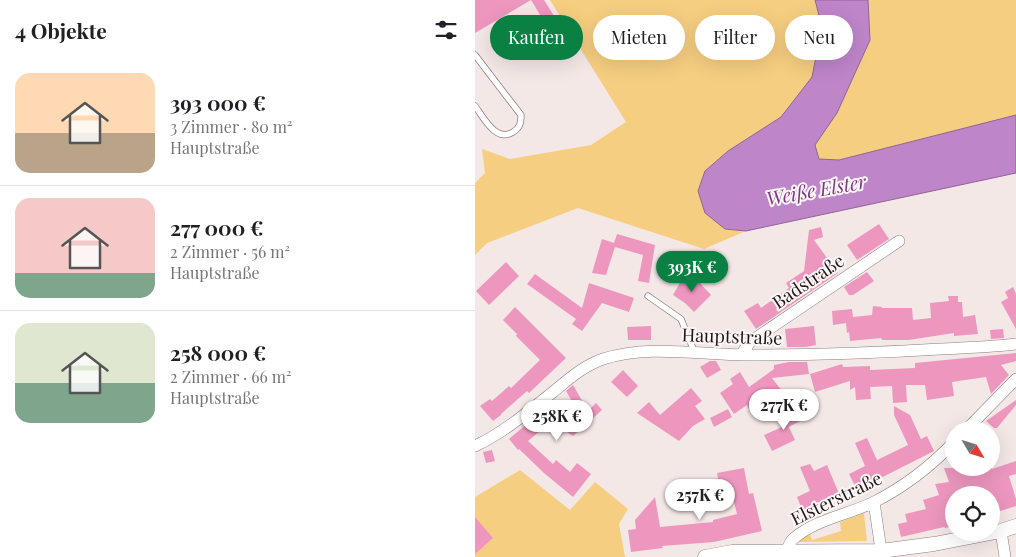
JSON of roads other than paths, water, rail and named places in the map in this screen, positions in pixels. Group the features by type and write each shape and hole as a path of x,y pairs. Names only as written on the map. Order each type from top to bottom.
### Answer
{"street":[{"name":"Badstraße","path":"741,355 750,342 899,241"},
{"name":"Hauptstraße","path":"475,446 486,441 522,416 582,368 604,359 626,354 660,351 694,351 741,355 880,353 1016,344"},
{"path":"975,421 1016,379"},
{"name":"Elsterstraße","path":"786,552 792,540 807,529 874,502 936,461 945,452"},
{"path":"874,502 882,554"},
{"path":"705,557 786,552 882,554 1001,531 1016,526"},
{"path":"1001,531 1005,557"}],"lane":[{"path":"475,55 521,115 521,124 516,131 510,134 503,136 496,134 475,106"},
{"path":"648,296 681,319 694,351"}],"water":[{"name":"Weiße Elster","path":"815,0 868,0 870,40 837,113 815,145 819,159 839,160 1016,115 1016,173 746,231 725,229 705,213 698,191 705,171 728,151 781,117 812,77 815,60 853,60 853,15 819,15"}]}
